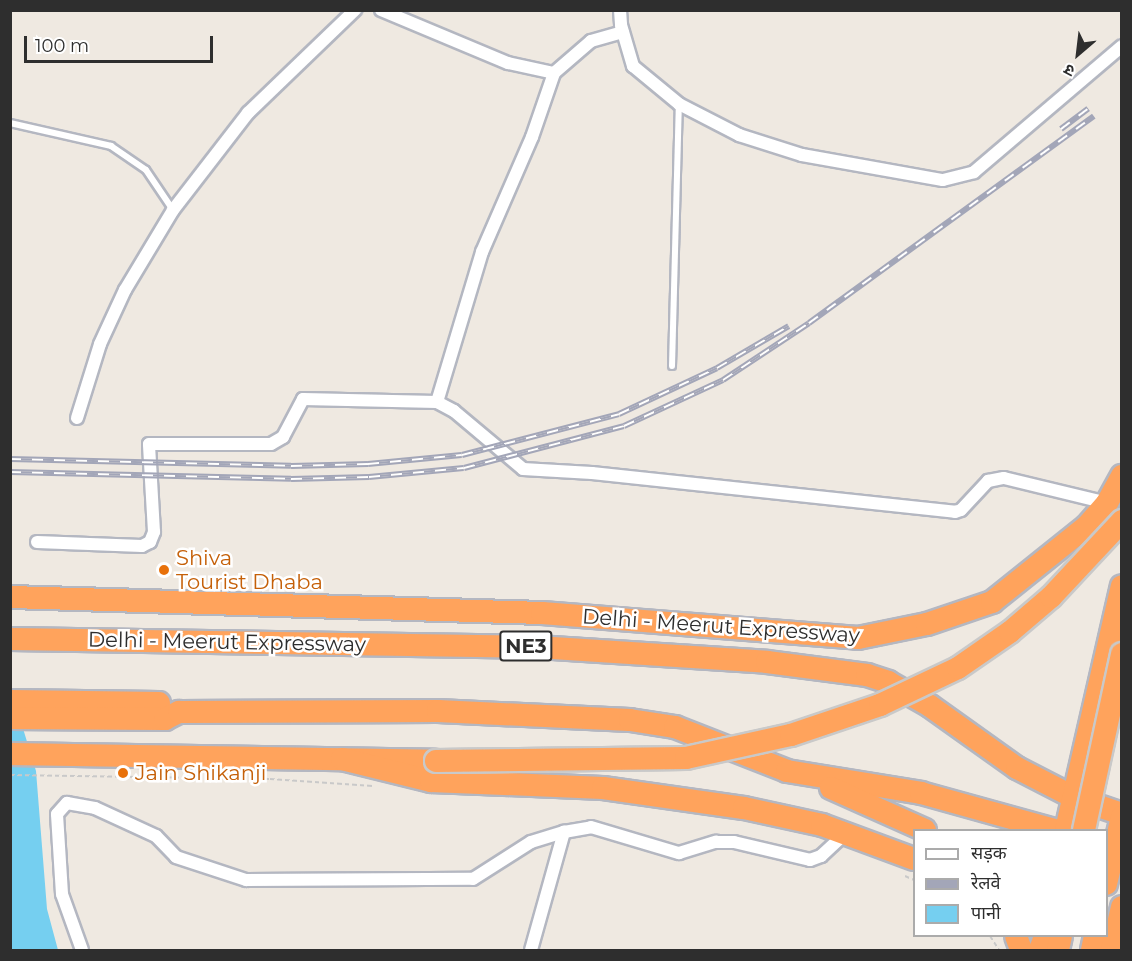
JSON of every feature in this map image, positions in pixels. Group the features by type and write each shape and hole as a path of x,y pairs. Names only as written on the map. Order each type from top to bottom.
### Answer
{"highway":[{"name":"Delhi - Meerut Expressway","path":"10,597 542,613 858,638 927,624 992,602 1061,549 1107,503 1122,476"},
{"path":"10,754 436,761 686,758 791,735 880,705 958,668 1010,632 1051,597 1122,521"},
{"path":"1067,829 1122,586"},
{"name":"Delhi - Meerut Expressway","path":"10,639 537,647 767,662 867,675 888,682 922,702 1017,768 1075,798 1122,815"},
{"path":"1084,829 1122,654"},
{"path":"10,701 170,711"},
{"path":"10,718 170,711 438,711 630,720 675,727 878,806 921,829"},
{"path":"342,759 431,781 648,792 744,808 846,833 909,867"},
{"path":"787,771 921,793 1046,828"},
{"path":"1108,873 1111,839 1122,815"},
{"path":"1112,951 1122,907"}],"street":[{"path":"77,418 100,344 125,290 173,210 248,113 355,10"},
{"path":"381,10 508,63 554,73"},
{"path":"620,10 623,32 633,66 678,104 739,135 802,155 943,180 974,172 1122,46"},
{"path":"437,402 476,267 532,138 554,73 591,41 623,32"},
{"path":"36,542 142,546 150,542 154,532 148,445 152,442 271,444 283,437 303,399 437,402 454,411 523,469 592,473 954,512 961,510 988,481 1004,478 1107,503"},
{"path":"82,951 62,894 57,814 67,803 95,808 156,836 176,856 246,880 473,879 531,842 591,827 679,853 725,841 810,860 821,855 846,833"},
{"path":"531,951 564,832"}],"lane":[{"path":"672,366 678,104"},
{"path":"10,123 74,135 118,150 146,170 173,210"}],"path":[{"path":"10,775 313,780 376,786"},
{"path":"991,937 999,951"}],"water":[{"path":"10,686 36,771 47,909 58,950 11,950"}],"railway":[{"path":"1061,129 1088,109"},
{"path":"10,472 291,479 369,477 464,468 624,426 723,380 809,323 1094,116"},
{"path":"10,459 291,466 368,464 462,455 619,414 717,368 789,326"}],"place":[{"name":"Shiva Tourist Dhaba","path":"164,570"},
{"name":"Jain Shikanji","path":"123,773"}]}
